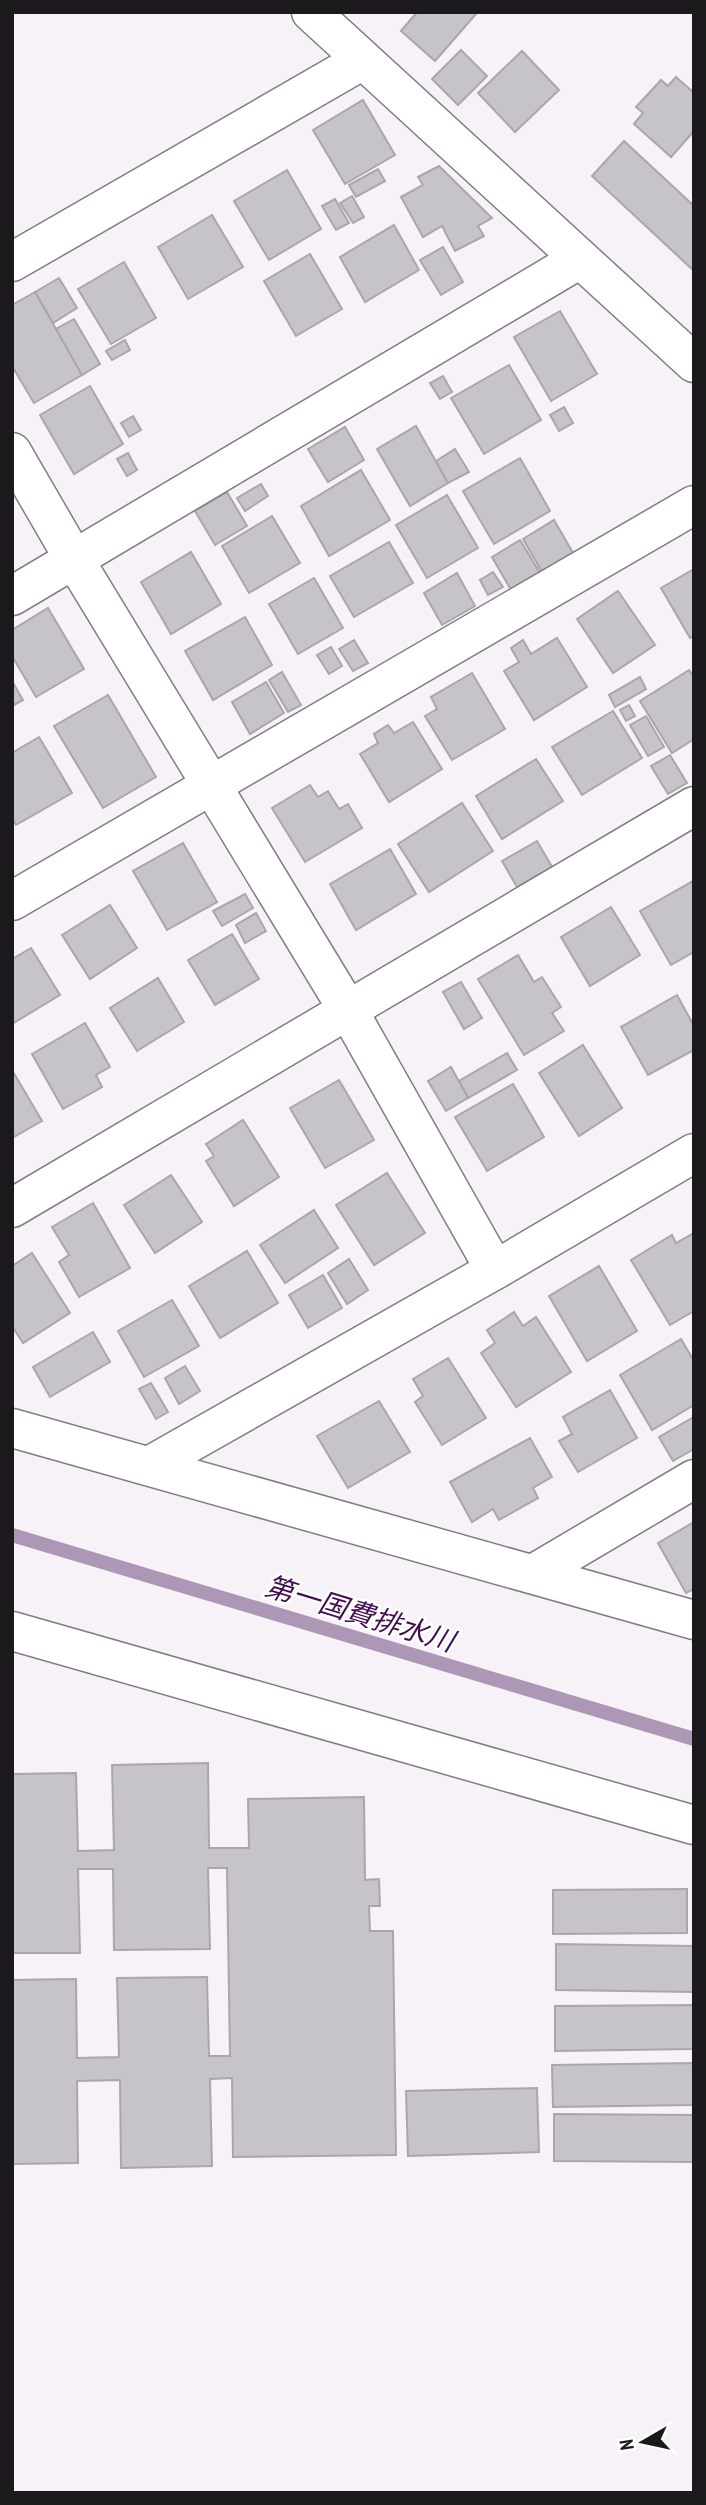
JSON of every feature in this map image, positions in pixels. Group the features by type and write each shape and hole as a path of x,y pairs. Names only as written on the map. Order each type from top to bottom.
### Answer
{"street":[{"path":"311,12 694,363"},
{"path":"12,262 363,60"},
{"path":"12,596 580,259"},
{"path":"12,452 348,1010 495,1270"},
{"path":"12,901 694,505"},
{"path":"12,1208 694,806"},
{"path":"149,1466 495,1270 694,1153"},
{"path":"12,1428 694,1620"},
{"path":"533,1574 694,1479"},
{"path":"12,1631 694,1825"}],"building":[{"path":"417,12 476,14 435,61 401,31"},
{"path":"461,50 487,76 458,105 432,79"},
{"path":"522,51 559,90 515,132 478,93"},
{"path":"676,77 694,93 694,131 671,157 634,124 643,113 636,107 661,80 668,86"},
{"path":"363,100 395,155 345,184 313,130"},
{"path":"624,141 694,206 694,271 592,176"},
{"path":"439,166 492,218 478,226 484,236 455,251 442,226 423,237 401,197 423,185 418,177"},
{"path":"378,169 385,181 356,197 349,185"},
{"path":"287,170 321,229 269,260 234,201"},
{"path":"352,196 364,217 353,223 340,203"},
{"path":"335,199 349,223 336,230 322,206"},
{"path":"212,215 243,267 188,299 158,247"},
{"path":"394,225 419,270 365,302 340,257"},
{"path":"443,247 463,282 441,295 420,260"},
{"path":"310,254 342,309 296,336 264,281"},
{"path":"124,262 156,318 111,344 78,289"},
{"path":"59,278 77,308 53,323 35,292"},
{"path":"35,292 82,375 34,403 12,366 12,305"},
{"path":"560,311 597,374 551,401 514,337"},
{"path":"74,319 100,364 82,375 56,329"},
{"path":"125,340 130,350 112,360 106,351"},
{"path":"509,365 541,420 484,454 451,398"},
{"path":"443,376 452,392 440,399 430,383"},
{"path":"90,386 123,444 74,474 40,415"},
{"path":"564,407 573,423 559,431 550,415"},
{"path":"133,416 141,430 129,437 121,423"},
{"path":"416,426 448,483 410,506 377,449"},
{"path":"345,427 364,460 328,482 308,449"},
{"path":"455,449 469,472 448,483 436,461"},
{"path":"128,453 137,470 127,476 117,459"},
{"path":"520,458 550,511 494,544 463,491"},
{"path":"361,470 390,520 329,556 301,506"},
{"path":"261,484 268,496 245,511 237,498"},
{"path":"227,492 247,526 215,545 195,511"},
{"path":"447,495 478,548 427,578 396,525"},
{"path":"272,516 300,563 249,593 222,546"},
{"path":"554,520 573,553 542,572 523,539"},
{"path":"520,540 540,573 511,590 492,557"},
{"path":"389,542 413,583 354,617 330,576"},
{"path":"191,552 221,604 171,634 141,582"},
{"path":"694,569 694,635 690,638 661,588"},
{"path":"493,572 503,587 488,595 480,580"},
{"path":"457,573 475,606 442,625 424,593"},
{"path":"314,578 343,628 298,654 269,604"},
{"path":"618,591 655,645 613,673 577,619"},
{"path":"48,608 84,669 36,697 12,656 12,630"},
{"path":"245,617 272,665 213,700 185,651"},
{"path":"557,638 587,687 534,720 504,671 519,662 511,648 523,640 531,654"},
{"path":"354,640 368,663 353,671 339,649"},
{"path":"331,647 342,666 329,674 317,655"},
{"path":"689,670 694,677 694,739 672,753 640,701"},
{"path":"282,672 301,705 288,712 269,680"},
{"path":"472,673 505,729 452,760 425,716 437,709 431,697"},
{"path":"640,677 646,689 615,707 609,695"},
{"path":"12,681 23,700 12,706"},
{"path":"266,682 284,713 250,734 232,702"},
{"path":"108,695 156,777 103,808 54,726"},
{"path":"629,705 635,716 626,721 620,710"},
{"path":"613,711 642,758 582,795 552,747"},
{"path":"646,716 664,747 648,756 630,725"},
{"path":"413,722 442,769 389,802 360,754 378,743 374,734 388,725 394,733"},
{"path":"39,737 72,793 16,825 12,818 12,753"},
{"path":"670,755 687,783 668,794 651,766"},
{"path":"536,759 563,801 502,839 476,796"},
{"path":"310,785 318,797 328,791 339,809 348,804 362,828 305,862 272,808"},
{"path":"462,803 493,851 429,892 398,844"},
{"path":"537,841 552,867 517,887 502,861"},
{"path":"183,843 217,902 167,930 133,871"},
{"path":"390,849 416,894 356,930 330,884"},
{"path":"693,881 694,952 671,965 640,911"},
{"path":"245,894 253,908 222,926 213,911"},
{"path":"110,905 137,948 90,979 62,935"},
{"path":"611,907 640,955 590,986 561,937"},
{"path":"256,913 266,931 245,943 236,925"},
{"path":"232,934 259,979 215,1005 188,960"},
{"path":"31,948 60,995 12,1024 12,955 14,958"},
{"path":"518,955 534,982 542,977 561,1007 552,1013 564,1031 524,1055 478,979"},
{"path":"158,978 184,1022 137,1051 110,1008"},
{"path":"461,982 482,1018 464,1029 443,992"},
{"path":"677,995 694,1026 694,1050 648,1075 621,1027"},
{"path":"85,1023 110,1067 96,1075 102,1087 63,1109 32,1054"},
{"path":"583,1045 622,1108 579,1136 539,1073"},
{"path":"507,1053 517,1070 468,1098 459,1081"},
{"path":"451,1067 468,1098 446,1111 428,1081"},
{"path":"12,1070 42,1121 12,1138"},
{"path":"339,1080 374,1140 325,1168 290,1108"},
{"path":"513,1084 544,1137 487,1171 455,1117"},
{"path":"243,1120 279,1177 234,1206 206,1161 214,1156 206,1144"},
{"path":"387,1173 425,1233 374,1265 336,1205"},
{"path":"171,1175 202,1222 155,1253 124,1205"},
{"path":"93,1203 130,1268 79,1297 59,1262 69,1255 52,1227"},
{"path":"314,1210 338,1248 285,1283 260,1245"},
{"path":"694,1233 694,1311 670,1325 631,1260 672,1235 676,1243"},
{"path":"247,1251 278,1303 220,1338 189,1286"},
{"path":"32,1253 70,1313 23,1343 12,1326 12,1266"},
{"path":"349,1259 368,1290 347,1304 328,1273"},
{"path":"599,1266 637,1331 587,1361 549,1296"},
{"path":"323,1275 342,1308 308,1328 289,1295"},
{"path":"172,1300 199,1346 144,1377 118,1331"},
{"path":"514,1312 523,1326 536,1317 571,1372 516,1407 481,1353 495,1343 487,1330"},
{"path":"93,1332 110,1362 50,1397 33,1367"},
{"path":"681,1339 694,1361 694,1405 652,1430 620,1375"},
{"path":"448,1358 486,1418 442,1445 415,1402 423,1396 413,1379"},
{"path":"185,1366 200,1391 179,1404 165,1378"},
{"path":"151,1383 168,1412 156,1419 139,1389"},
{"path":"610,1390 637,1438 578,1472 559,1441 572,1434 563,1417"},
{"path":"379,1401 410,1452 348,1488 317,1436"},
{"path":"692,1418 694,1449 673,1461 659,1437"},
{"path":"530,1438 552,1477 533,1488 538,1498 499,1520 493,1509 472,1522 450,1482"},
{"path":"694,1522 694,1589 686,1593 658,1543"},
{"path":"208,1763 209,1848 249,1848 248,1799 364,1797 365,1880 379,1879 380,1906 369,1906 370,1931 393,1931 396,2155 233,2157 232,2078 210,2079 212,2166 121,2168 120,2080 77,2081 78,2163 12,2164 12,1980 76,1979 77,2058 119,2057 117,1978 207,1977 209,2056 230,2056 227,1868 208,1868 210,1949 114,1950 113,1869 78,1869 80,1953 12,1953 12,1774 76,1773 78,1851 114,1850 112,1765"},
{"path":"687,1889 687,1933 553,1934 553,1890"},
{"path":"556,1944 694,1946 694,1992 556,1990"},
{"path":"694,2005 694,2049 555,2051 555,2006"},
{"path":"694,2063 694,2105 553,2107 552,2065"},
{"path":"537,2088 539,2152 408,2156 406,2091"},
{"path":"554,2114 694,2115 694,2162 554,2161"}],"waterway":[{"name":"第一国費排水川","path":"12,1535 694,1739"}]}
